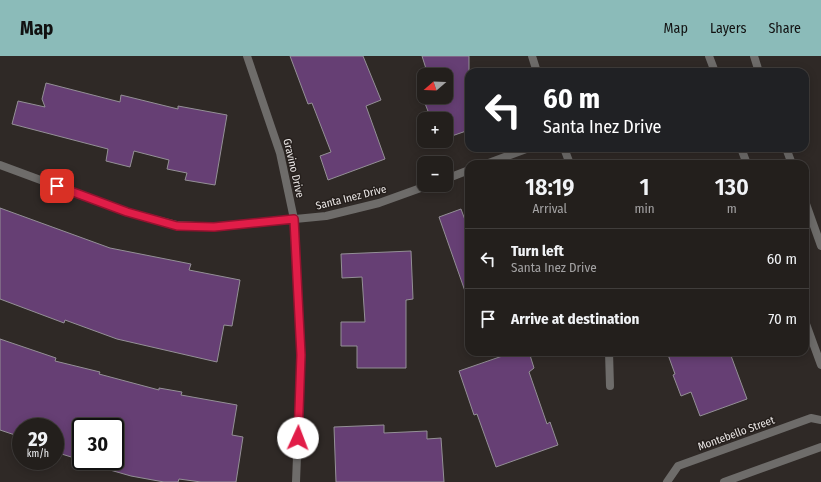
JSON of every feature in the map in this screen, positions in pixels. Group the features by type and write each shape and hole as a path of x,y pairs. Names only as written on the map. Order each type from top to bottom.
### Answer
{"street":[{"name":"Gravino Drive","path":"247,56 280,153 294,219 301,355 296,482"},
{"path":"532,56 536,68"},
{"path":"709,56 713,68"},
{"path":"754,56 758,68"},
{"path":"497,160 518,152"},
{"name":"Santa Inez Drive","path":"0,165 127,212 177,226 214,227 326,216 379,203 417,189"},
{"path":"453,176 465,172"},
{"path":"809,212 821,246"},
{"path":"809,332 821,365"},
{"path":"609,356 610,386"},
{"name":"Montebello Street","path":"667,482 678,466 811,418 821,420"},
{"path":"724,482 821,447"}],"building":[{"path":"290,56 363,56 381,100 366,106 385,159 328,180 320,156 331,152 312,103 308,104"},
{"path":"422,56 469,56 469,68 465,68 465,131 453,136 453,112 428,112 425,104 453,104 453,68 426,68"},
{"path":"46,83 120,102 121,95 178,109 178,106 227,115 215,185 185,180 187,173 167,169 169,160 134,151 130,167 106,161 108,149 12,124 18,101 45,107 42,99"},
{"path":"0,208 110,248 191,264 189,270 240,280 232,326 224,325 217,362 117,339 65,320 64,323 0,299"},
{"path":"461,209 465,220 465,291 439,217"},
{"path":"411,251 413,299 406,300 406,368 357,368 357,346 341,346 341,322 365,322 362,277 342,278 341,254"},
{"path":"0,339 56,358 55,361 100,372 99,374 159,390 159,388 182,392 181,395 237,405 232,435 243,437 236,482 201,482 179,479 178,482 164,482 131,476 110,470 124,470 124,418 72,418 72,457 64,455 64,418 12,418 12,434 0,430"},
{"path":"502,356 530,356 534,368 529,372 547,424 550,422 558,445 496,467 477,414 474,415 459,371"},
{"path":"668,356 731,356 747,399 700,416 691,392 681,396 673,375 675,374"},
{"path":"384,425 384,433 427,431 427,439 441,438 444,482 336,482 334,427"}],"route":[{"path":"57,186 127,212 177,226 214,227 294,219 301,355 298,438"}]}
